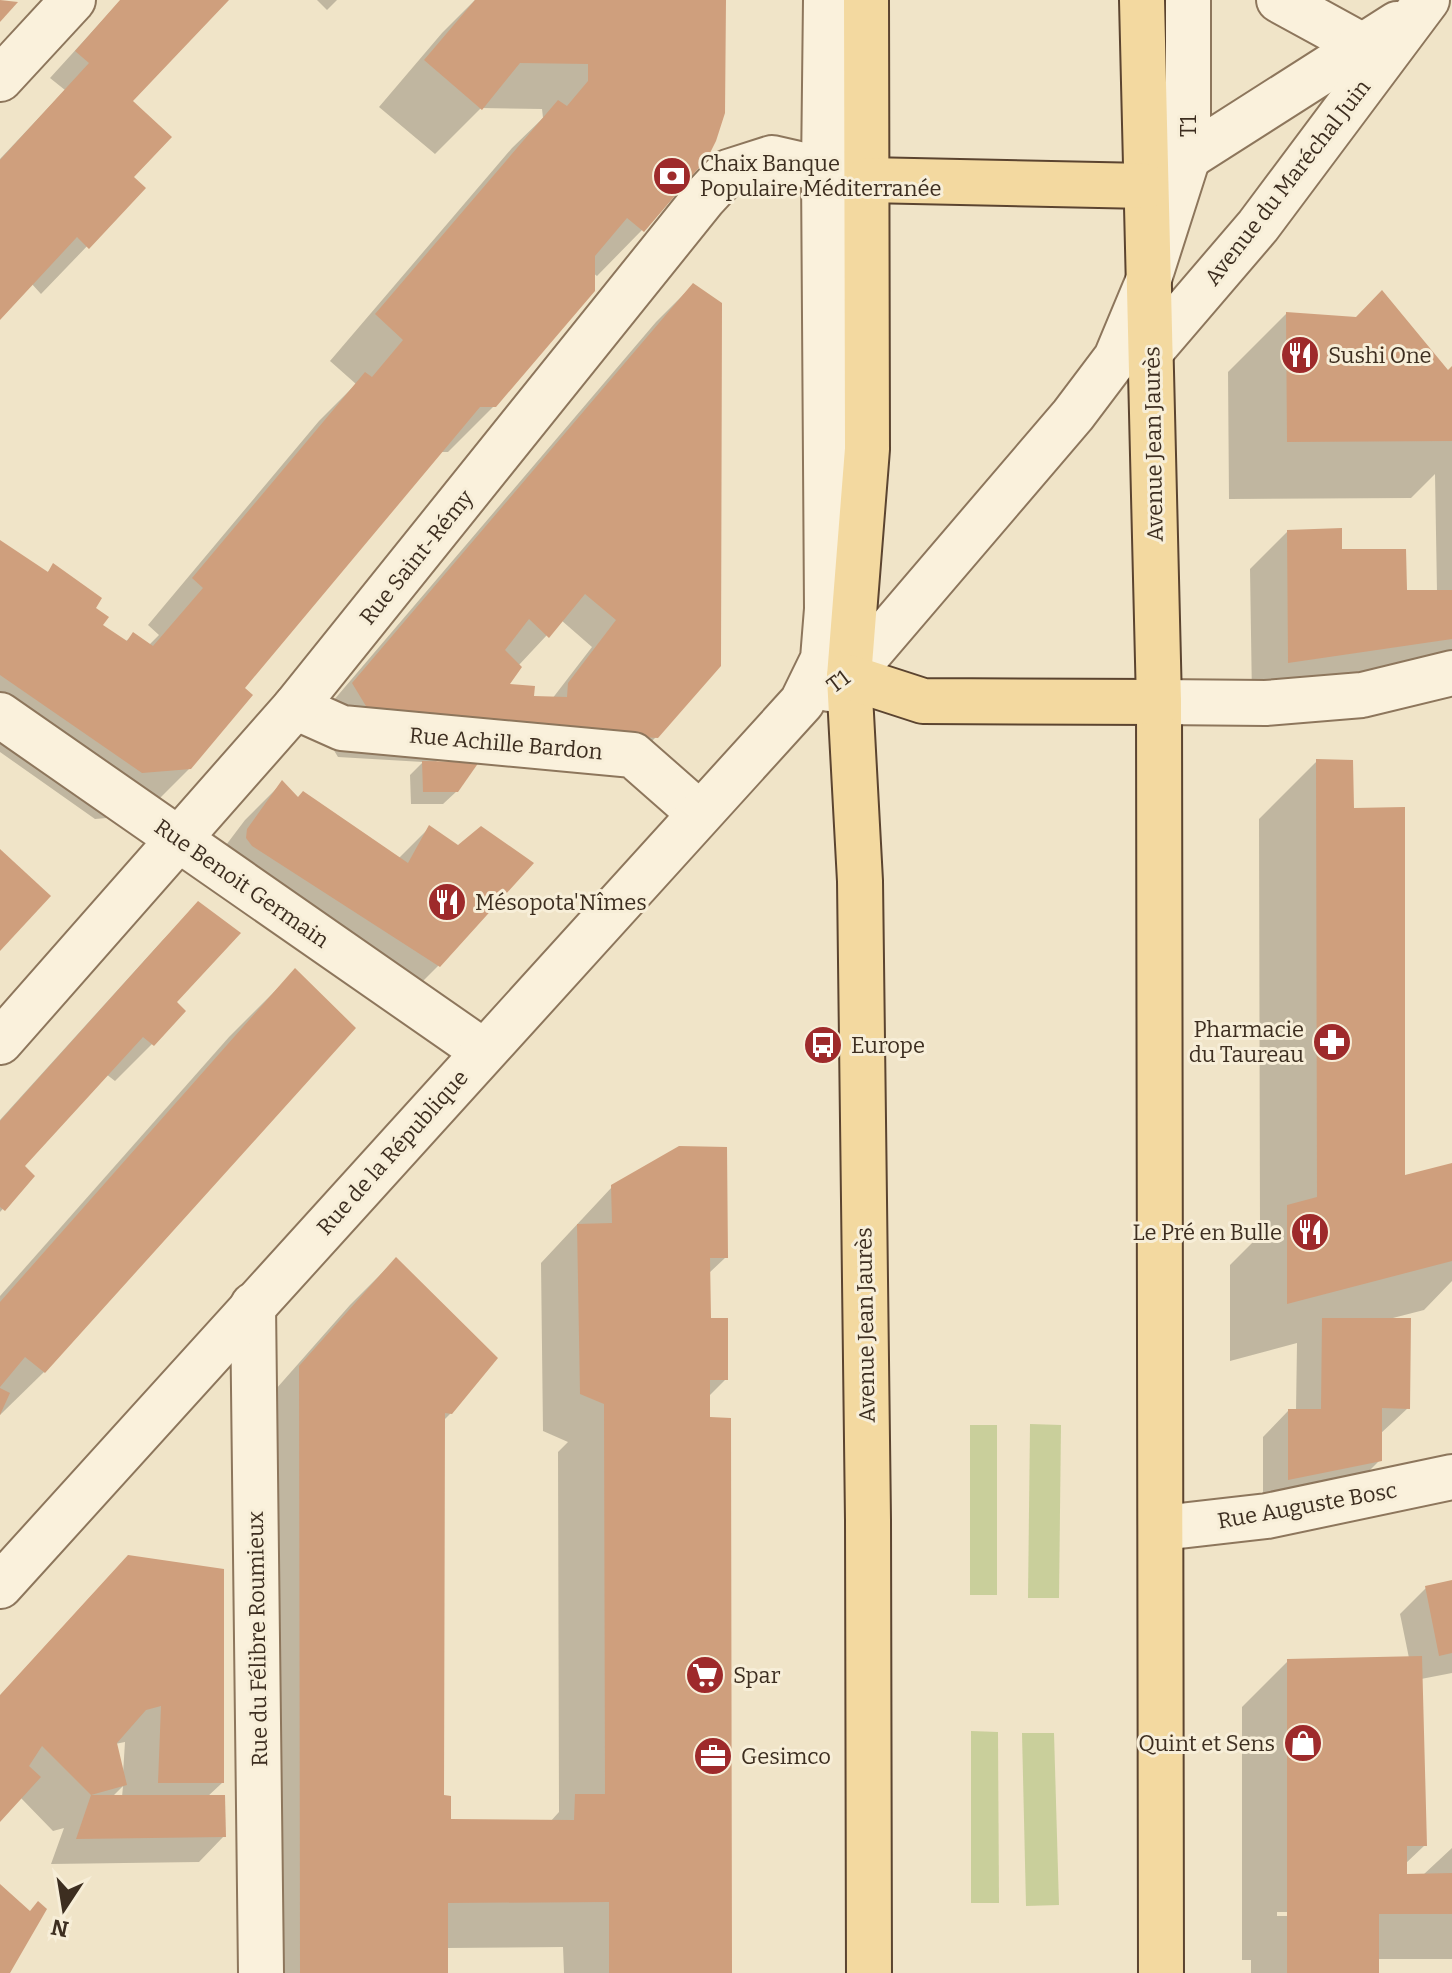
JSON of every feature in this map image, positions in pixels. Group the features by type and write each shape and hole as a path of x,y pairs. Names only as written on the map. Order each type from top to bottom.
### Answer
{"main road":[{"name":"Avenue Jean Jaurès","path":"866,0 867,449 836,668 860,881 868,1536 869,1973"},
{"name":"Avenue Jean Jaurès","path":"1142,0 1159,702 1161,1973"},
{"path":"867,180 1146,186"},
{"path":"836,668 923,701 1159,702"}],"street":[{"path":"0,79 73,0"},
{"name":"T1","path":"826,0 827,609 836,668"},
{"name":"T1","path":"784,719 836,668 1073,415 1116,358 1149,279 1188,157 1188,0"},
{"name":"Avenue du Maréchal Juin","path":"1279,0 1363,46"},
{"name":"Avenue du Maréchal Juin","path":"1146,186 1423,5"},
{"name":"Avenue du Maréchal Juin","path":"1151,351 1258,226 1423,5"},
{"name":"Rue Saint-Rémy","path":"0,1042 295,707 694,210 728,172 772,158 867,180"},
{"path":"1159,702 1266,703 1362,695 1452,673"},
{"name":"Rue Achille Bardon","path":"295,707 342,728 633,755 699,813"},
{"name":"Rue Benoit Germain","path":"0,715 483,1051"},
{"name":"Rue de la République","path":"0,1586 784,719"},
{"name":"Rue du Félibre Roumieux","path":"253,1305 261,1973"},
{"name":"Rue Auguste Bosc","path":"1162,1528 1267,1516 1452,1477"}],"green space":[{"path":"1030,1424 1061,1425 1059,1598 1028,1598"},
{"path":"970,1425 997,1425 997,1595 970,1595"},
{"path":"971,1731 998,1732 999,1903 971,1903"},
{"path":"1022,1733 1054,1733 1059,1905 1026,1906"}],"building":[{"path":"0,0 18,2 0,22"},
{"path":"120,0 229,0 133,101 172,137 134,177 146,188 89,249 77,237 0,320 0,160 89,63 75,51"},
{"path":"475,0 726,0 725,113 716,141 708,157 644,232 627,218 595,256 595,291 496,407 480,407 245,688 253,695 191,769 142,773 0,675 0,540 48,572 53,563 102,598 96,608 109,617 103,625 127,641 133,632 153,646 203,588 192,578 365,372 372,377 403,340 375,314 558,100 567,106 588,81 588,64 520,63 482,110 424,60"},
{"path":"693,283 722,303 721,666 658,738 375,721 352,683","holes":["585,594 616,620 568,683 567,697 534,696 535,686 510,684 522,667 505,650 529,619 549,638"]},
{"path":"1382,290 1448,370 1452,366 1452,441 1287,442 1286,312 1356,317"},
{"path":"1342,528 1342,549 1406,549 1407,590 1452,590 1452,639 1288,663 1287,530"},
{"path":"1316,759 1353,760 1354,808 1405,807 1405,1175 1452,1163 1452,1261 1287,1304 1287,1205 1317,1197"},
{"path":"422,761 479,762 458,792 423,792"},
{"path":"282,780 298,797 303,791 408,863 429,825 458,845 481,826 534,863 440,967 252,846 246,838 247,829"},
{"path":"0,849 51,896 0,951"},
{"path":"198,901 241,933 177,1002 186,1011 154,1046 143,1037 25,1166 35,1176 5,1211 0,1207 0,1121"},
{"path":"295,968 356,1028 45,1373 25,1357 0,1387 0,1302"},
{"path":"679,1146 727,1147 728,1258 710,1258 711,1318 728,1318 728,1380 710,1380 710,1417 731,1418 732,1973 609,1973 609,1902 448,1903 448,1973 300,1973 299,1366 396,1257 498,1358 452,1414 445,1413 444,1795 451,1796 451,1819 574,1820 575,1794 605,1794 604,1404 580,1394 577,1224 612,1223 611,1185"},
{"path":"1322,1318 1411,1318 1410,1409 1382,1408 1382,1461 1288,1480 1288,1409 1321,1409"},
{"path":"0,1388 10,1393 0,1415"},
{"path":"128,1555 224,1569 224,1783 158,1783 161,1706 146,1710 117,1743 127,1785 91,1795 42,1746 29,1766 41,1777 0,1822 0,1695"},
{"path":"1452,1580 1452,1653 1439,1656 1425,1586"},
{"path":"1422,1656 1427,1846 1407,1846 1407,1874 1452,1873 1452,1914 1379,1914 1379,1973 1287,1973 1287,1659"},
{"path":"91,1795 225,1795 226,1837 76,1839"},
{"path":"0,1884 30,1911 38,1901 47,1909 10,1973 0,1973"}],"place":[{"name":"Chaix Banque Populaire Méditerranée","path":"672,176"},
{"name":"Sushi One","path":"1300,355"},
{"name":"Mésopota'Nîmes","path":"447,902"},
{"name":"Pharmacie du Taureau","path":"1332,1042"},
{"name":"Europe","path":"823,1045"},
{"name":"Le Pré en Bulle","path":"1310,1232"},
{"name":"Spar","path":"705,1675"},
{"name":"Quint et Sens","path":"1303,1743"},
{"name":"Gesimco","path":"713,1756"}]}
